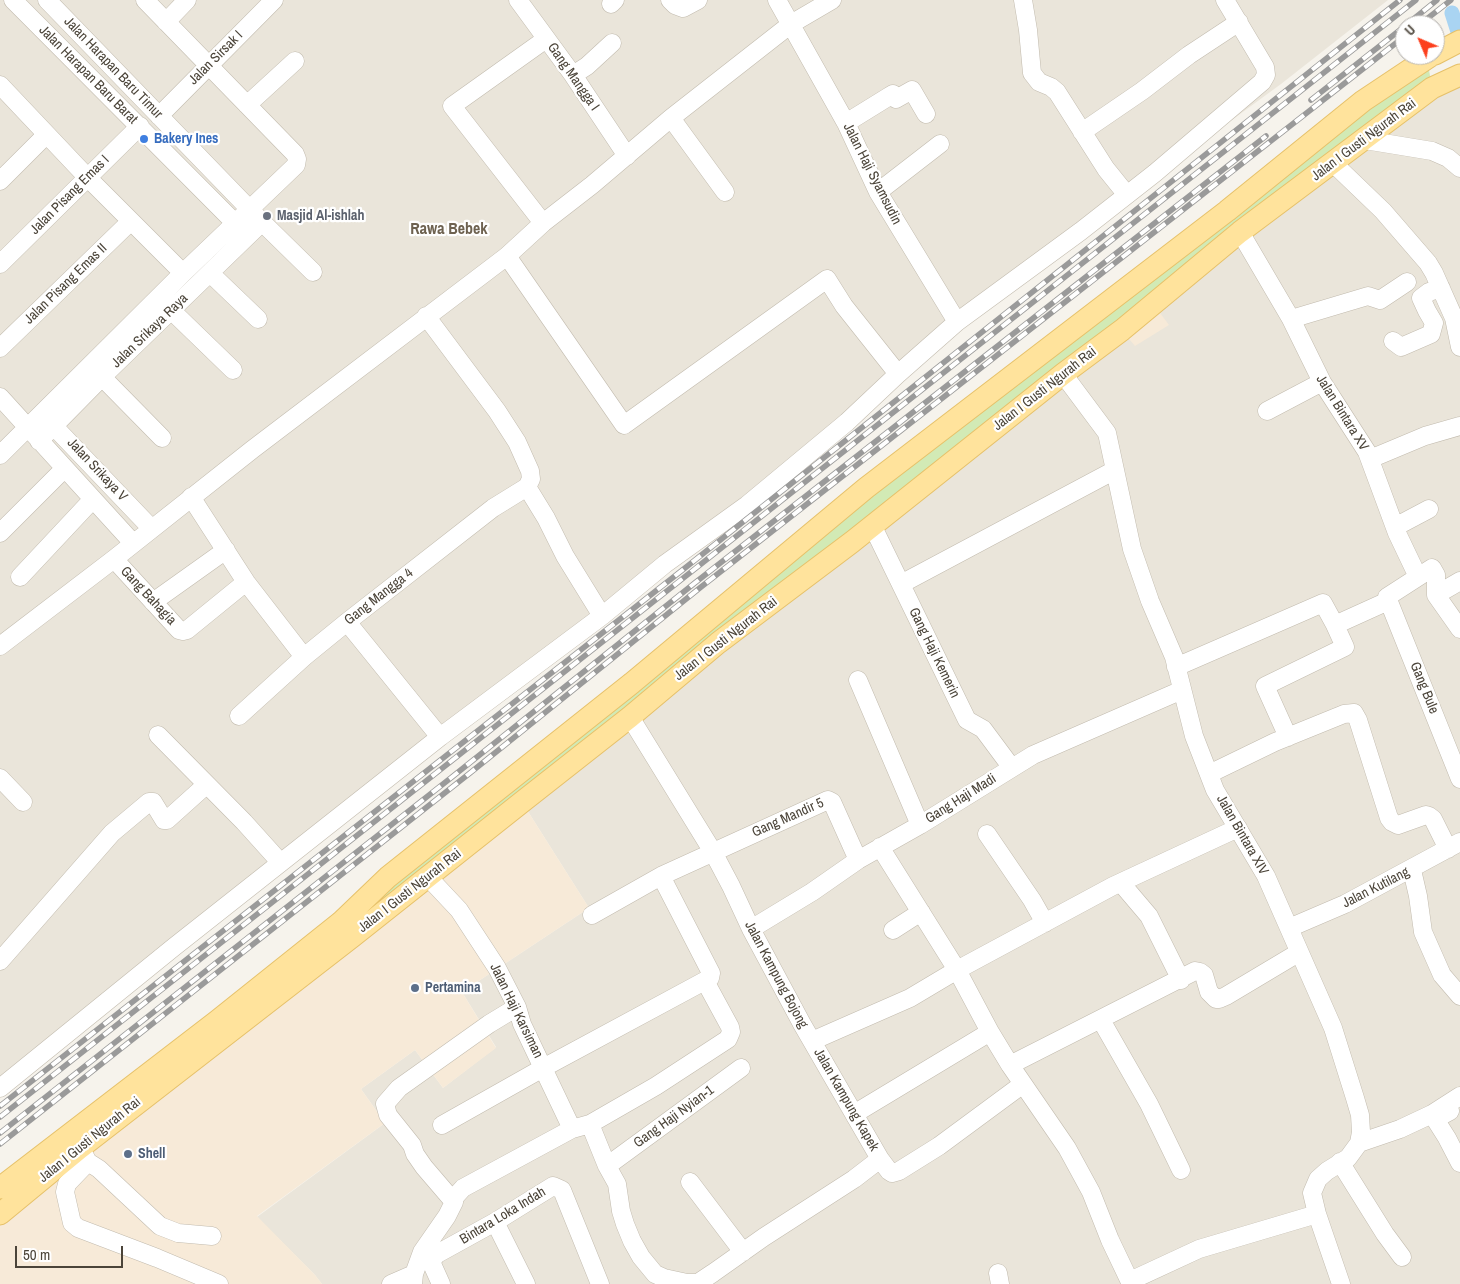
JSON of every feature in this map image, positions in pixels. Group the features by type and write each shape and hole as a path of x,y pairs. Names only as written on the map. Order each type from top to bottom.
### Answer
{"main road":[{"name":"Jalan I Gusti Ngurah Rai","path":"1445,48 1460,41"},
{"name":"Jalan I Gusti Ngurah Rai","path":"3,1218 84,1155 347,929 388,877 632,683 866,488 1227,211 1363,101 1416,65"},
{"name":"Jalan I Gusti Ngurah Rai","path":"0,1188 217,1021 347,929 428,877 630,717 718,644 852,542 1063,374 1122,330 1240,232 1432,88 1460,75"},
{"path":"1227,211 1240,232"},
{"path":"866,488 872,525"}],"street":[{"name":"Jalan Harapan Baru Barat","path":"13,0 241,229"},
{"name":"Jalan Harapan Baru Timur","path":"47,0 312,272"},
{"path":"145,0 247,105 295,61"},
{"path":"166,22 187,0"},
{"name":"Jalan Sirsak I","path":"159,116 274,0"},
{"name":"Gang Mangga I","path":"518,0 573,75 627,156"},
{"path":"670,0 675,5 683,8 698,0"},
{"name":"Jalan Haji Syamsudin","path":"777,0 846,123 878,192 957,322"},
{"path":"0,646 114,559 191,496 507,256 543,223 671,118 791,24 832,0"},
{"path":"1023,0 1032,73 1039,82 1057,92 1106,169 1127,195"},
{"path":"0,1088 280,862 440,737 602,616 665,564 747,505 847,422 957,322 1081,232 1162,167 1265,78 1265,67 1225,0"},
{"path":"1082,132 1142,91 1189,55 1239,22"},
{"path":"543,223 452,106 546,39"},
{"path":"573,75 612,43"},
{"path":"1,89 183,273"},
{"path":"846,123 893,94 896,99 912,90 926,114"},
{"name":"Jalan Srikaya Raya","path":"47,419 102,377 211,274 241,229 250,209 296,165 297,159 295,154 247,105"},
{"path":"671,118 725,192"},
{"name":"Jalan Pisang Emas I","path":"0,264 140,126"},
{"path":"0,181 46,135"},
{"path":"1365,140 1432,151 1448,158 1460,168"},
{"path":"878,192 940,144"},
{"path":"1333,163 1383,211 1431,268 1454,318 1460,346"},
{"name":"Jalan Pisang Emas II","path":"0,348 131,221"},
{"name":"Jalan Srikaya Raya","path":"0,455 34,435 183,273 241,229 263,223"},
{"name":"Jalan Bintara XV","path":"1240,232 1292,319 1322,382 1370,459 1395,527 1418,578"},
{"path":"507,256 624,425 827,279 854,320 898,374"},
{"path":"211,274 258,319"},
{"path":"1292,319 1368,296 1380,300 1406,282"},
{"path":"1392,341 1401,347 1430,334 1434,322 1421,298 1428,292 1441,288"},
{"path":"172,310 233,370"},
{"path":"426,316 498,411 517,442 530,470 531,479 527,487 546,518 565,556 602,616"},
{"name":"Jalan Bintara XIV","path":"1063,374 1107,433 1135,559 1176,667 1194,736 1216,790 1266,876 1298,953 1333,1028 1360,1115 1360,1143"},
{"path":"102,377 162,438"},
{"path":"1267,411 1322,382"},
{"name":"Jalan Srikaya V","path":"0,397 133,543"},
{"name":"Jalan Srikaya V","path":"47,419 152,528"},
{"path":"1370,459 1426,436 1460,426"},
{"path":"0,533 64,469"},
{"path":"901,584 1115,470"},
{"name":"Gang Mangga 4","path":"239,716 304,657 347,622 493,508 527,487"},
{"path":"191,496 246,582 304,657"},
{"path":"20,577 93,499"},
{"path":"1395,527 1429,509"},
{"name":"Gang Haji Kemerin","path":"872,525 967,720 982,729 1012,768"},
{"path":"154,602 226,550"},
{"name":"Gang Bahagia","path":"114,559 179,630 183,631 187,630 246,582"},
{"path":"1335,625 1388,599 1432,568 1436,575 1436,595 1460,629"},
{"path":"1436,595 1460,581"},
{"name":"Gang Bule","path":"1388,599 1457,761 1460,779"},
{"path":"1176,667 1323,603 1346,647 1265,686 1288,737"},
{"path":"347,622 440,737"},
{"path":"858,680 920,825"},
{"name":"Gang Haji Madi","path":"750,929 812,892 858,860 920,825 1033,755 1182,690"},
{"path":"1209,774 1288,737 1344,714 1354,712 1389,818 1398,825 1426,815 1433,819 1454,846"},
{"name":"Jalan Kampung Bojong","path":"630,717 713,852 750,929 812,1041 910,998 957,970 1113,886 1238,828"},
{"path":"158,735 244,822 280,862"},
{"path":"0,778 23,802"},
{"path":"0,961 112,833 149,802 153,802 164,820 167,820 206,785"},
{"name":"Gang Mandir 5","path":"713,852 828,800 832,802 858,860"},
{"path":"987,834 1045,922"},
{"name":"Jalan Kutilang","path":"1288,928 1345,904 1454,846"},
{"path":"880,847 957,970 1010,1065 1068,1148 1091,1192 1110,1240 1130,1282 1199,1249 1317,1214"},
{"path":"592,915 661,876 713,852"},
{"path":"1412,870 1423,932 1442,975 1460,996"},
{"path":"442,1125 710,978 711,974 661,876"},
{"name":"Jalan Haji Karsiman","path":"428,877 459,910 497,968 517,1007 522,1024 572,1129"},
{"path":"1121,883 1149,916 1181,980"},
{"path":"893,930 921,912"},
{"path":"1010,1065 1181,980 1195,971 1202,973 1209,992 1219,999 1298,953"},
{"path":"391,1284 414,1279 422,1252 454,1202 454,1198 463,1188 572,1129 590,1124 656,1086 728,1039 731,1032 730,1027 705,981"},
{"path":"454,1202 424,1167 412,1145 388,1115 385,1104 399,1088 489,1024 517,1007"},
{"path":"1101,1020 1149,1104 1181,1170"},
{"path":"854,1114 990,1032"},
{"name":"Jalan Kampung Kapek","path":"812,1041 880,1159"},
{"name":"Gang Haji Nyian-1","path":"607,1166 741,1068"},
{"path":"590,1124 607,1166 617,1184 621,1211 632,1241 649,1268 655,1274 664,1278 680,1282 698,1283 854,1179 880,1159 892,1173 899,1171 939,1146 1023,1084"},
{"path":"1341,1284 1317,1214 1312,1192 1314,1185 1327,1171 1348,1158 1360,1143 1400,1129 1432,1114 1460,1096"},
{"path":"1460,1106 1435,1119 1460,1163"},
{"path":"212,1236 178,1234 160,1226 84,1155 67,1184 65,1192 72,1223 78,1228 220,1284"},
{"path":"1340,1162 1385,1234 1402,1257"},
{"path":"690,1182 743,1252"},
{"name":"Bintara Loka Indah","path":"441,1284 432,1264 433,1259 438,1254 553,1186 562,1190 600,1284"},
{"path":"495,1222 526,1284"}],"shaded area":[{"path":"0,0 1388,0 1281,84 948,328 754,502 0,1089"},
{"path":"1460,75 1460,1284 322,1284 257,1217 385,1123 361,1089 415,1050 443,1088 496,1047 462,992 589,908 522,802"},
{"path":"1155,306 1169,325 1135,346 1123,332"},
{"path":"522,802 589,908 462,992 496,1048 443,1088 415,1050 361,1089 385,1123 257,1216 322,1284 0,1284 0,1214"}],"green space":[{"path":"1418,65 1428,65 1432,88 0,1214 0,1188 388,877"}],"waterway":[{"path":"1452,13 1460,38"}],"railway":[{"path":"0,1106 685,568 1400,0"},
{"path":"0,1117 1416,0"},
{"path":"1418,15 1437,0"},
{"path":"1432,15 1451,0"},
{"path":"1311,100 1395,34"},
{"path":"0,1144 470,773 701,587 1395,44"},
{"path":"0,1133 696,582 1266,136"}],"place":[{"name":"Bakery Ines","path":"144,139"},
{"name":"Masjid Al-ishlah","path":"267,216"},
{"name":"Pertamina","path":"415,988"},
{"name":"Shell","path":"128,1154"}],"district":[{"name":"Rawa Bebek","path":"449,230"}]}
